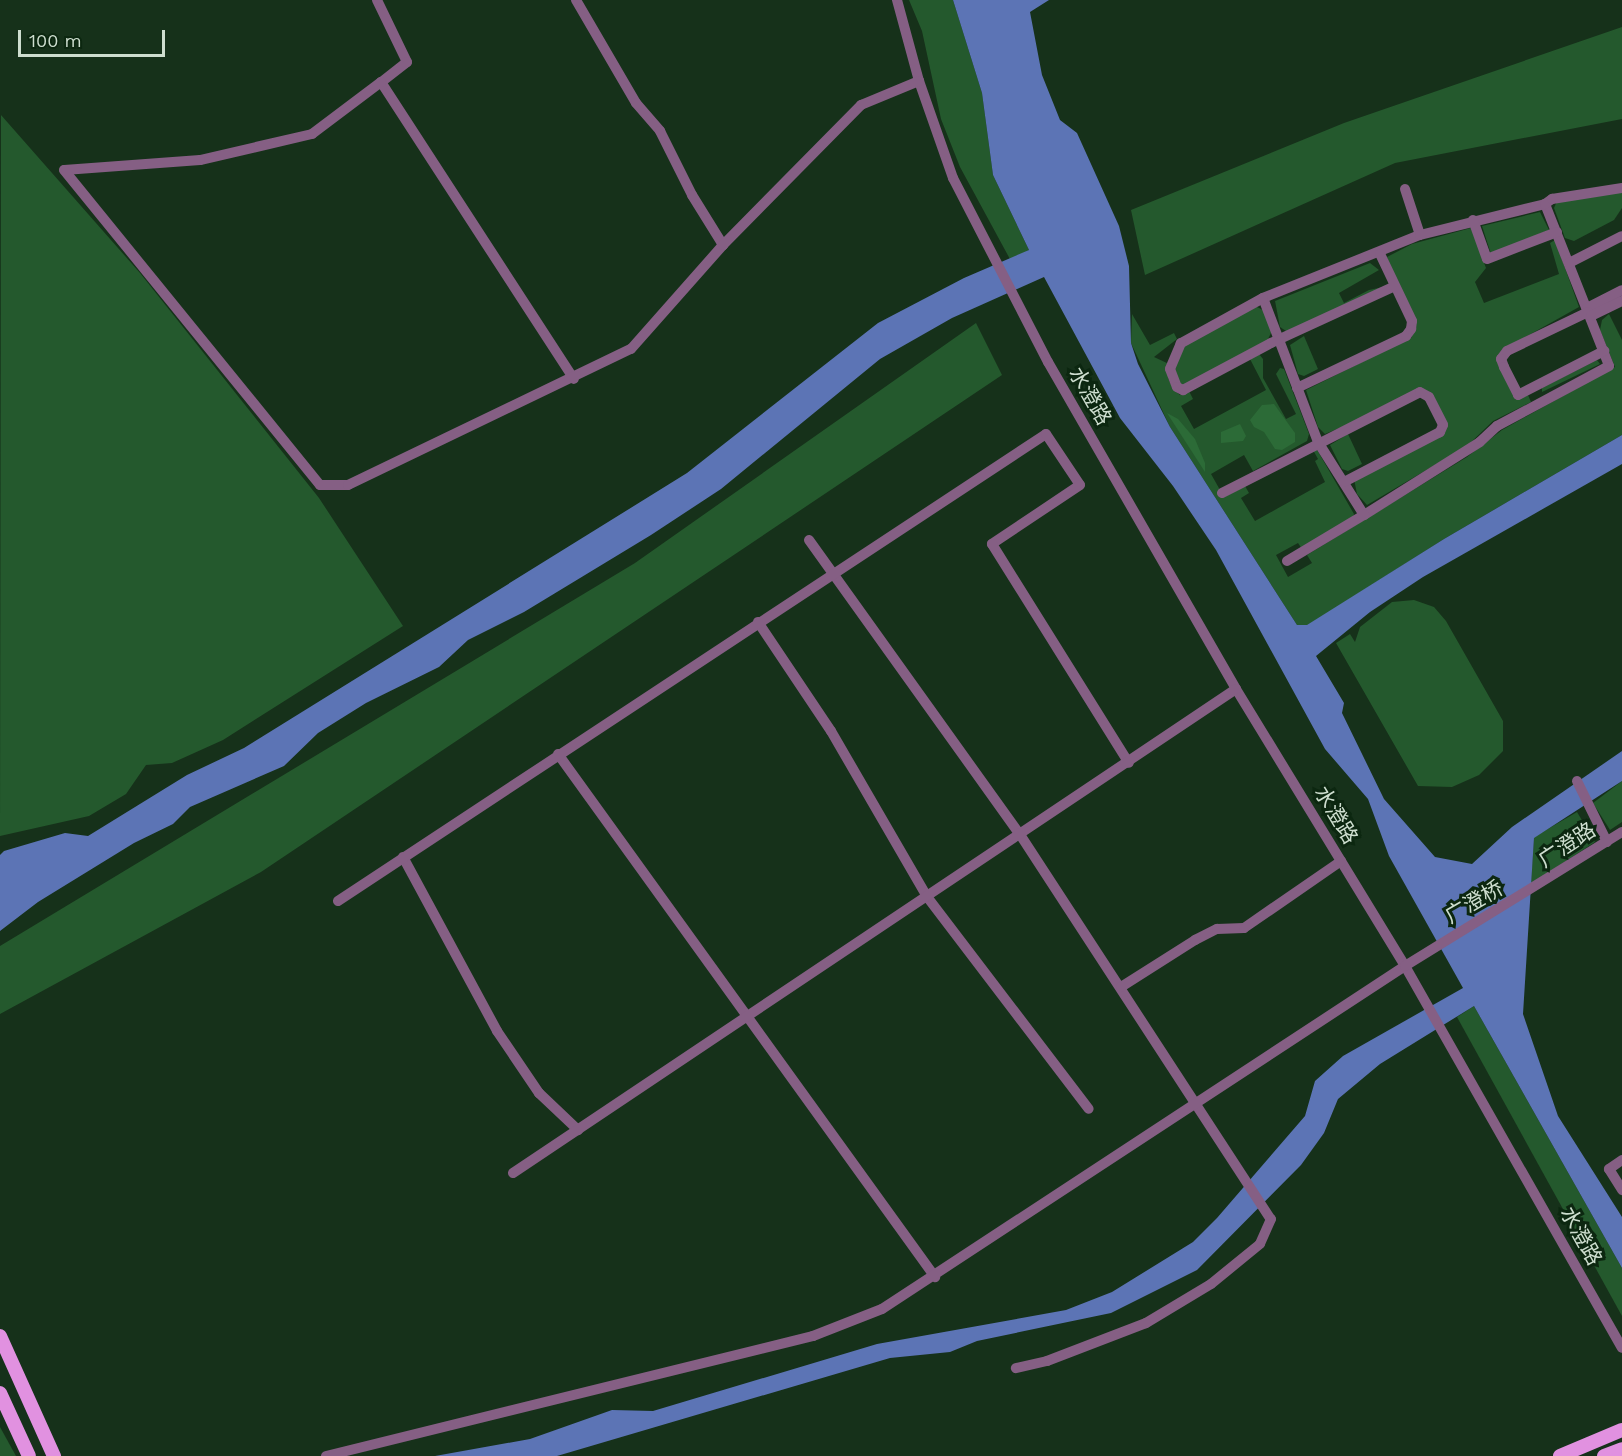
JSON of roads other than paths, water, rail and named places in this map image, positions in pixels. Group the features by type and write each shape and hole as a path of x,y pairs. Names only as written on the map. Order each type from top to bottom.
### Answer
{"main road":[{"path":"0,1336 54,1456"},
{"path":"0,1393 29,1456"},
{"path":"1560,1456 1622,1430"},
{"path":"1604,1456 1622,1449"}],"street":[{"path":"377,0 406,62 312,134 200,160 64,170 320,485 348,485 574,379 631,349 723,244 861,105 919,81"},
{"path":"576,0 636,103 660,131 692,195 723,244"},
{"name":"水澄路","path":"897,0 919,81 953,178 1017,302 1236,689 1442,1029 1622,1348"},
{"path":"381,82 574,379"},
{"path":"1395,286 1183,390 1173,381 1170,369 1181,343 1263,298 1420,235 1473,220 1545,204 1552,199 1622,188"},
{"path":"1405,189 1420,235"},
{"path":"1287,561 1480,442 1497,426 1610,366 1545,204"},
{"path":"1473,220 1487,260 1557,232"},
{"path":"1569,263 1622,236"},
{"path":"1297,388 1406,336 1412,321 1380,254"},
{"path":"1604,351 1518,395 1504,367 1503,355 1589,312 1622,290"},
{"path":"1263,298 1318,442 1364,515"},
{"path":"1589,312 1622,301"},
{"path":"1534,387 1541,402"},
{"path":"1222,493 1318,442 1420,392 1429,397 1443,425 1440,432 1344,482"},
{"path":"338,901 758,621 1046,434 1080,485 992,544 1129,763"},
{"path":"809,540 1020,833 1271,1219 1260,1244 1211,1284 1146,1323 1047,1361 1016,1368"},
{"path":"758,621 831,731 928,898 1089,1109"},
{"path":"513,1173 928,898 1020,833 1129,763 1236,689"},
{"path":"558,754 935,1277"},
{"path":"1577,781 1597,825 1608,842"},
{"name":"广澄路","path":"1534,890 1622,832"},
{"path":"403,857 497,1031 539,1093 578,1130"},
{"path":"1120,987 1217,929 1244,928 1341,861"},
{"name":"广澄桥","path":"326,1456 813,1336 882,1309 935,1277 1196,1102 1433,948 1534,890"},
{"path":"1622,1160 1609,1169 1622,1190"}],"water":[{"path":"953,0 1049,0 1030,12 1042,75 1060,120 1077,133 1119,226 1129,266 1131,343 1138,364 1170,427 1297,625 1307,625 1444,539 1622,435 1622,464 1423,577 1370,612 1316,656 1344,703 1342,713 1384,799 1435,857 1472,864 1512,827 1622,751 1622,781 1534,838 1523,1014 1558,1116 1622,1217 1622,1268 1474,1006 1380,1064 1338,1099 1324,1133 1301,1165 1197,1270 1111,1313 977,1341 950,1352 890,1358 557,1456 435,1456 530,1439 612,1410 653,1411 877,1344 1066,1310 1112,1292 1193,1242 1217,1218 1305,1116 1315,1081 1343,1056 1463,988 1389,856 1368,799 1325,749 1216,550 1173,486 1120,418 1044,277 952,318 880,359 721,489 651,535 524,612 468,640 439,667 366,703 318,733 284,766 190,807 173,824 134,843 38,902 0,931 0,855 4,851 65,833 88,836 187,775 244,748 687,473 878,323 964,278 1029,250 993,175 982,93"}]}
